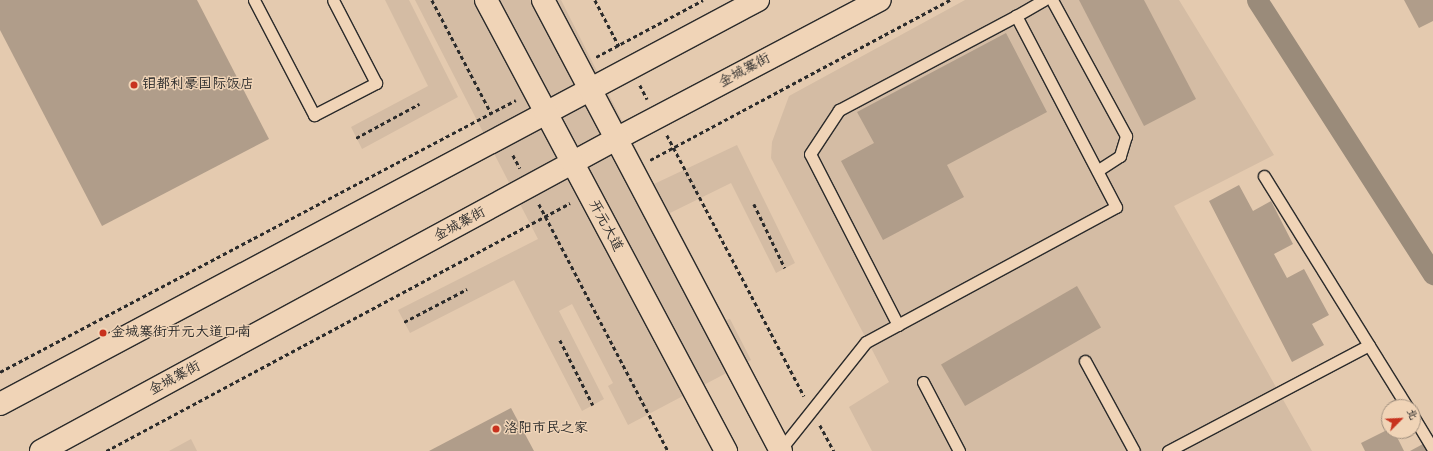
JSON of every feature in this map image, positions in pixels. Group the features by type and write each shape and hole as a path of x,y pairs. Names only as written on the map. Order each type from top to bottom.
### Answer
{"main road":[{"name":"开元大道","path":"486,0 533,91 726,451"},
{"path":"543,0 781,450"},
{"path":"0,404 758,0"},
{"name":"金城寨街","path":"41,451 616,139 880,0"}],"lane":[{"path":"254,0 314,115 376,83 332,0"},
{"path":"898,326 810,154 839,110 1044,0"},
{"path":"1052,0 1126,136 1120,156 1097,171"},
{"path":"781,450 866,342 1116,207 1016,16"},
{"path":"1264,176 1402,399"},
{"path":"1168,451 1369,345"},
{"path":"1085,361 1134,451"},
{"path":"923,382 959,451"},
{"path":"1421,429 1433,449"}],"path":[{"path":"432,0 668,451"},
{"path":"595,0 834,451"},
{"path":"578,67 703,0"},
{"path":"632,170 950,0"},
{"path":"0,372 533,91"},
{"path":"356,138 419,104"},
{"path":"106,451 588,194"},
{"path":"754,204 785,268"},
{"path":"404,322 467,289"},
{"path":"560,340 593,405"}],"shaded area":[{"path":"385,0 409,0 458,97 362,149 351,127 428,86"},
{"path":"415,0 561,0 654,184 737,145 795,263 776,273 731,183 670,213 726,320 730,319 751,360 628,425 608,386 613,383 572,304 559,311 604,399 582,411 514,280 410,333 398,310 538,239"},
{"path":"965,0 1179,0 1274,155 1174,206 1312,451 872,451 849,407 889,382 771,158 772,142 789,96"},
{"path":"191,439 197,451 169,451"}],"building":[{"name":"钼都利豪国际饭店","path":"0,0 197,0 269,139 102,226 0,30"},
{"path":"1079,0 1144,0 1196,99 1144,126"},
{"path":"1404,0 1433,0 1433,21 1419,28"},
{"path":"1006,33 1047,112 947,165 964,197 883,240 841,161 874,143 857,112"},
{"path":"1239,185 1253,211 1271,201 1293,244 1274,254 1287,278 1304,269 1329,315 1312,324 1324,345 1292,362 1209,201"},
{"path":"1077,286 1101,328 965,406 941,364"},
{"name":"洛阳市民之家","path":"511,408 534,451 429,451"},
{"path":"1381,433 1381,439 1398,439 1404,451 1365,451 1361,443"},
{"path":"1423,444 1427,451 1410,451"}],"waterway":[{"path":"1257,0 1433,274"}],"place":[{"name":"钼都利豪国际饭店","path":"134,85"},
{"name":"金城寨街开元大道口南","path":"103,333"},
{"name":"洛阳市民之家","path":"496,429"}]}
